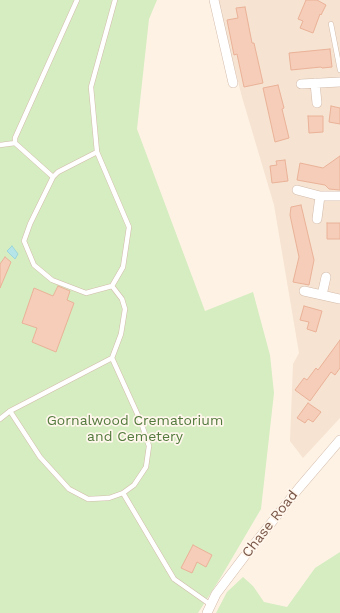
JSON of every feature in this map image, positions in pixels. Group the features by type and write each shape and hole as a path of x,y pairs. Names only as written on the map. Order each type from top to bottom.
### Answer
{"street":[{"path":"214,0 233,83"},
{"path":"301,84 340,82"},
{"path":"315,83 317,103"},
{"path":"297,190 320,196 340,196"},
{"path":"317,219 320,196"},
{"path":"322,295 326,278"},
{"path":"304,290 340,299"},
{"name":"Chase Road","path":"209,609 216,594 244,557 298,488 340,440"}],"lane":[{"path":"15,143 15,138 77,0"},
{"path":"97,152 58,172 53,177 30,224 24,241 34,265 52,280 86,294 112,286 123,267 129,227 97,152 92,87 115,0"},
{"path":"331,24 340,70"},
{"path":"0,145 15,143 53,177"},
{"path":"0,419 10,412 112,358 121,334 125,309 122,299 112,286"},
{"path":"10,412 40,456 69,489 88,499 109,498 123,493 134,485 146,467 149,446 141,422 112,358"},
{"path":"123,493 174,579 209,609"}],"shaded area":[{"path":"217,0 340,0 340,418 303,458 290,441 293,364 299,353 274,205 242,97"}],"green space":[{"name":"Gornalwood Crematorium and Cemetery","path":"0,0 157,0 149,19 137,129 205,311 253,292 270,355 274,393 261,509 198,613 0,613"},
{"path":"340,552 340,613 216,613 227,592 243,577 253,586 264,602 287,607 315,568"}],"water":[{"path":"12,246 18,254 15,259 7,251"}],"building":[{"path":"306,0 317,0 326,5 321,15 320,14 313,33 300,28 303,21 298,19"},
{"path":"245,7 252,43 254,43 263,83 244,87 237,54 234,55 227,20 238,18 236,8"},
{"path":"330,49 332,67 291,70 289,53"},
{"path":"278,85 284,108 282,109 289,138 275,142 263,88"},
{"path":"331,106 340,108 340,124 329,122"},
{"path":"308,116 323,116 323,132 309,133"},
{"path":"340,156 340,190 329,189 325,185 297,180 300,163 323,168"},
{"path":"285,160 288,181 272,183 270,166 277,165 276,161"},
{"path":"301,205 314,260 309,285 293,282 299,257 290,215 291,207"},
{"path":"327,223 340,223 340,239 327,239"},
{"path":"5,257 11,262 0,288 0,264"},
{"path":"58,286 70,291 67,300 74,303 56,352 32,342 37,328 22,323 34,288 53,296"},
{"path":"304,306 322,311 316,332 307,329 309,322 300,320"},
{"path":"340,340 340,368 335,375 331,372 310,401 295,390 304,378 307,380 316,368 318,370"},
{"path":"308,403 321,412 313,422 308,419 305,423 297,418"},
{"path":"193,545 212,555 206,567 197,562 192,573 181,568"}]}
